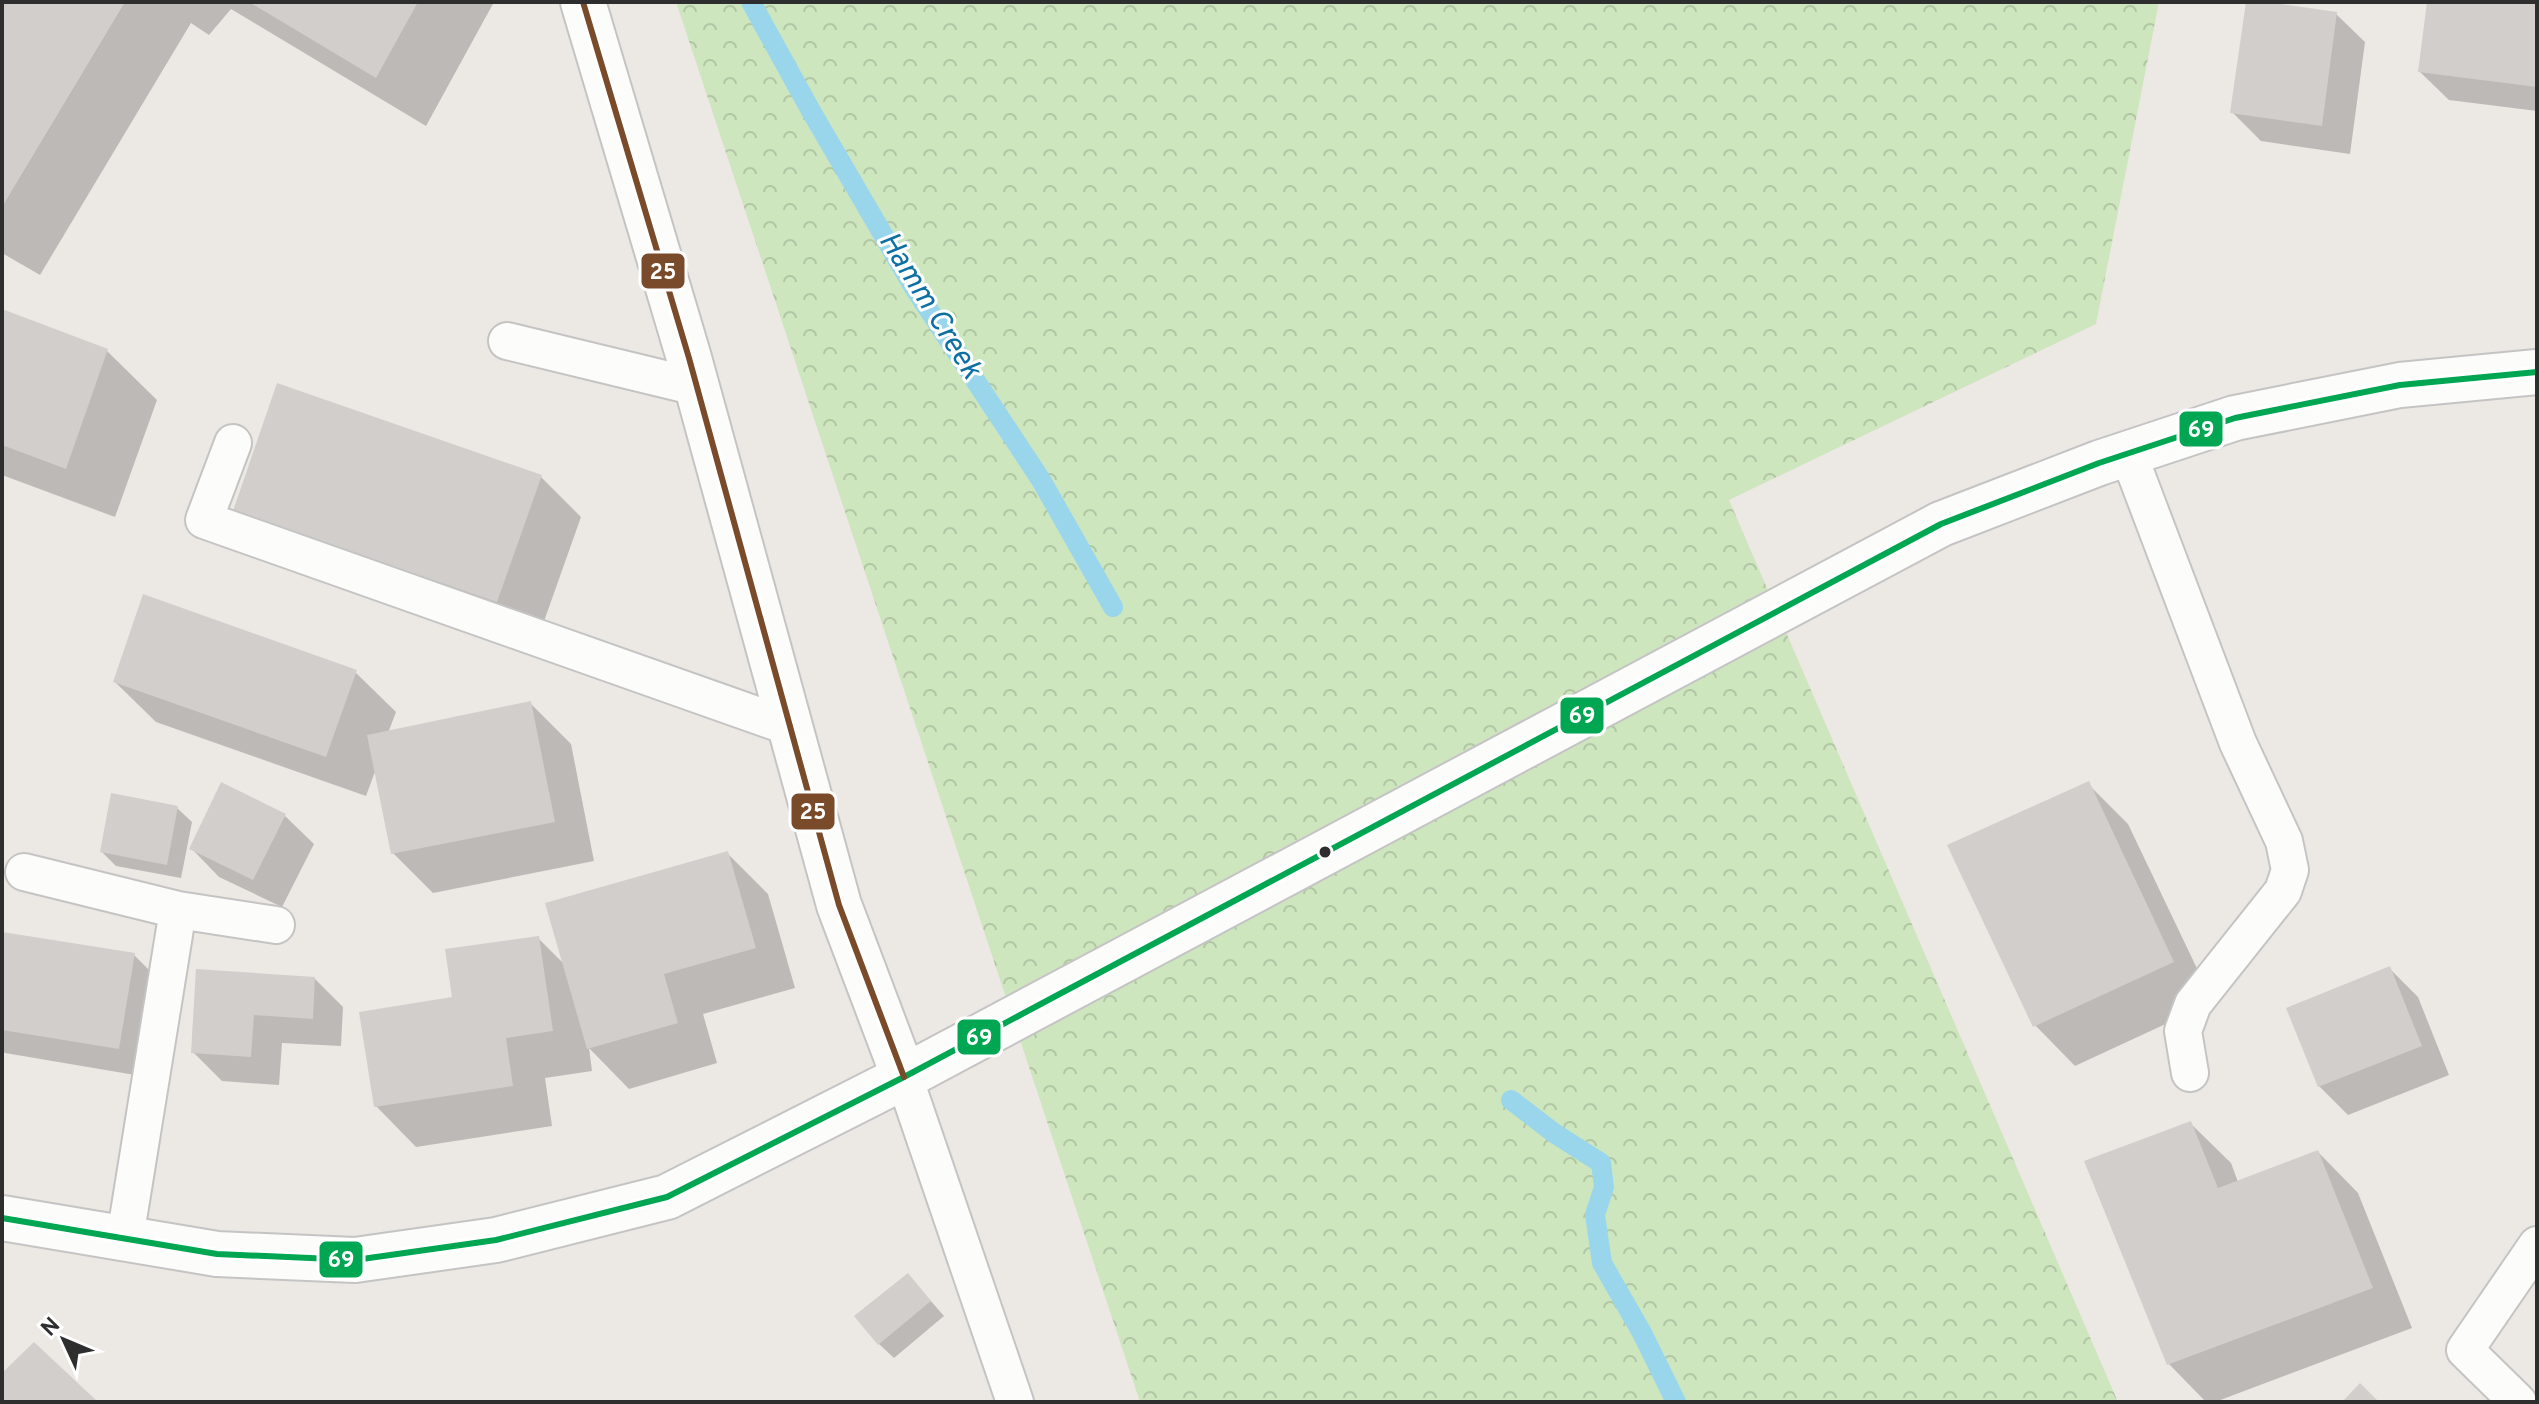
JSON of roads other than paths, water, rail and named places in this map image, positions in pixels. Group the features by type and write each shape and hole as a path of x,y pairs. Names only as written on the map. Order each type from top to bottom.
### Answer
{"main road":[{"path":"583,2 697,387 839,905 904,1077"},
{"path":"2,1218 217,1254 355,1260 496,1240 667,1197 904,1077 1941,524 2128,453 2235,418 2400,385 2537,372"}],"lane":[{"path":"507,341 697,387"},
{"path":"233,443 204,520 790,727"},
{"path":"2128,453 2238,743 2284,841 2290,870 2283,891 2193,1004 2183,1031 2190,1073"},
{"path":"24,872 178,910 276,925"},
{"path":"125,1238 178,910"},
{"path":"904,1077 1015,1402"},
{"path":"2518,1402 2465,1350 2537,1245"}],"waterway":[{"name":"Hamm Creek","path":"751,2 913,286 1041,480 1113,607"},
{"name":"Hamm Creek","path":"1511,1100 1601,1163 1604,1187 1595,1215 1602,1263 1642,1333 1676,1402"}]}
